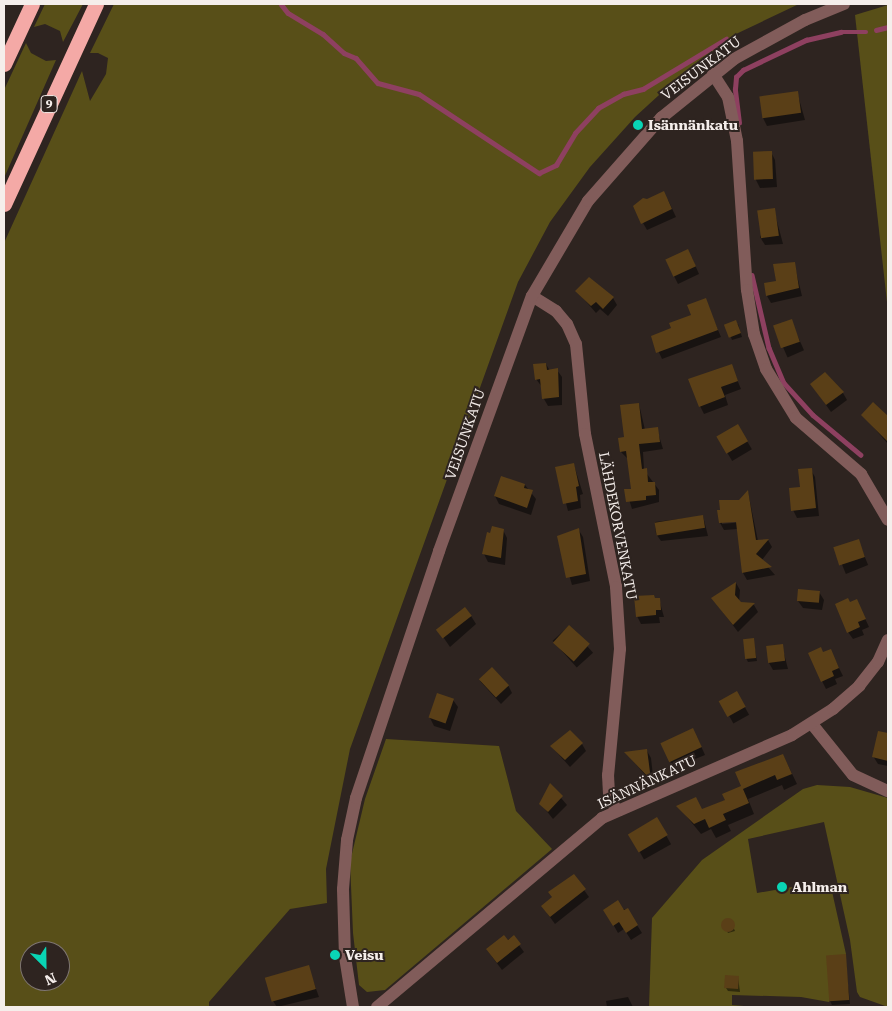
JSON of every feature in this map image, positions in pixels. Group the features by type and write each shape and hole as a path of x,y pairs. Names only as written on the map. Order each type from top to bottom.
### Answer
{"highway":[{"path":"4,64 32,4"},
{"name":"9","path":"4,204 96,4"}],"street":[{"name":"VEISUNKATU","path":"353,1007 345,957 343,890 347,840 356,798 441,545 532,296 570,228 624,157 660,118 713,74 755,46 844,4"},
{"path":"713,74 728,97 735,131 747,290 754,334 766,369 796,418 861,474 888,520"},
{"name":"LÄHDEKORVENKATU","path":"532,296 556,311 567,324 576,344 585,434 616,588 620,649 608,775 609,793 616,810"},
{"name":"ISÄNNÄNKATU","path":"377,1007 538,870 616,810 812,724 860,686 878,662 888,640"},
{"path":"812,724 853,775 888,792"}],"shaded area":[{"path":"45,4 83,4 63,42 60,31 45,24 34,27"},
{"path":"114,4 799,4 736,34 682,74 635,117 590,167 550,222 518,282 350,749 326,869 327,903 290,909 209,1002 209,1007 4,1007 4,243 82,71 90,101 106,74 108,58 98,53 90,53"},
{"path":"888,5 888,311 855,15"},
{"path":"26,43 31,53 46,61 56,60 4,178 4,90"},
{"path":"386,739 499,746 516,811 552,849 385,990 367,992 359,985 353,933 350,862 365,799"},
{"name":"Ahlman","path":"817,785 850,787 888,798 888,1007 860,997 857,992 850,940 824,822 748,839 757,893 798,886 800,891 831,887 846,954 829,1002 801,997 732,995 732,1005 756,1007 649,1007 652,918 702,860 803,789"}],"building":[{"path":"798,91 801,113 762,118 759,96"},
{"path":"772,151 773,179 754,180 753,152"},
{"path":"664,191 672,209 641,224 633,206 643,198 647,199"},
{"path":"775,208 779,236 761,238 757,211"},
{"path":"688,249 696,266 673,277 665,260"},
{"path":"795,262 799,288 766,296 764,283 776,281 773,264"},
{"path":"589,277 614,297 603,309 596,302 591,306 575,291"},
{"path":"706,298 718,330 656,353 651,336 671,328 669,323 691,315 687,305"},
{"path":"792,319 800,342 781,348 773,326"},
{"path":"736,320 741,333 729,338 724,325"},
{"path":"546,363 547,370 558,368 559,397 542,399 540,379 535,380 533,364"},
{"path":"732,364 738,381 721,387 725,397 699,407 688,379"},
{"path":"825,372 844,392 826,405 810,384"},
{"path":"873,402 888,416 888,442 861,415"},
{"path":"639,403 642,429 658,427 660,442 639,444 642,469 647,468 648,482 655,482 656,495 646,496 646,500 626,502 624,489 631,489 626,451 620,452 618,438 624,437 620,405"},
{"path":"738,424 748,441 726,454 716,437"},
{"path":"574,463 579,486 576,487 578,501 563,504 555,467"},
{"path":"812,468 816,508 791,511 789,488 800,487 798,469"},
{"path":"501,476 525,484 524,488 533,490 527,508 494,496"},
{"path":"748,490 756,540 769,539 756,554 772,567 742,573 736,522 719,523 717,510 720,510 719,500 739,500"},
{"path":"703,515 705,528 657,536 655,523"},
{"path":"492,526 504,529 501,558 482,554 487,532 490,533"},
{"path":"579,528 586,574 566,578 557,536"},
{"path":"859,539 865,557 839,565 833,547"},
{"path":"736,582 735,595 741,602 755,603 733,625 711,598"},
{"path":"798,589 820,591 819,603 797,601"},
{"path":"654,595 655,598 660,598 661,610 656,610 656,615 636,617 634,596"},
{"path":"848,598 850,602 857,599 866,619 858,622 860,627 847,633 835,604"},
{"path":"465,607 472,616 443,638 436,630"},
{"path":"569,625 590,644 574,662 553,643"},
{"path":"754,638 756,658 745,659 743,639"},
{"path":"783,644 785,661 768,663 766,646"},
{"path":"821,647 823,652 831,649 839,668 832,671 834,676 821,682 808,653"},
{"path":"492,667 509,685 496,698 479,679"},
{"path":"737,691 746,707 727,717 719,701"},
{"path":"437,693 454,699 446,723 429,718"},
{"path":"693,728 702,747 669,762 660,743"},
{"path":"570,730 583,743 565,760 550,746"},
{"path":"878,731 888,733 888,761 872,757"},
{"path":"647,749 651,780 624,752"},
{"path":"783,754 792,774 777,780 775,775 743,789 749,803 723,814 726,820 709,828 705,819 694,824 676,806 696,797 702,809 725,800 722,794 741,786 735,772"},
{"path":"550,783 563,796 548,812 539,804"},
{"path":"657,817 668,835 639,853 628,835"},
{"path":"574,874 586,889 550,917 541,906 552,897 548,892"},
{"path":"618,900 624,910 628,908 638,925 626,933 619,922 613,926 603,910"},
{"path":"728,918 733,920 735,925 733,930 728,932 723,930 721,925 723,920"},
{"path":"504,935 508,940 514,935 521,944 497,963 486,949"},
{"path":"846,954 849,1000 829,1001 826,955"},
{"path":"309,965 316,989 272,1002 265,978"},
{"path":"725,975 739,976 738,989 724,988"}],"waterway":[{"path":"281,4 288,13 323,34 344,53 356,58 378,83 419,94 539,173 556,165 575,133 598,108 623,94 643,89 726,39"},
{"path":"876,30 888,27"},
{"path":"739,123 735,89 736,77 743,70 806,40 841,32 866,32"},
{"path":"752,275 769,348 784,383 813,415 861,455"}],"place":[{"name":"Isännänkatu","path":"638,125"},
{"name":"Ahlman","path":"782,887"},
{"name":"Veisu","path":"335,955"}]}
